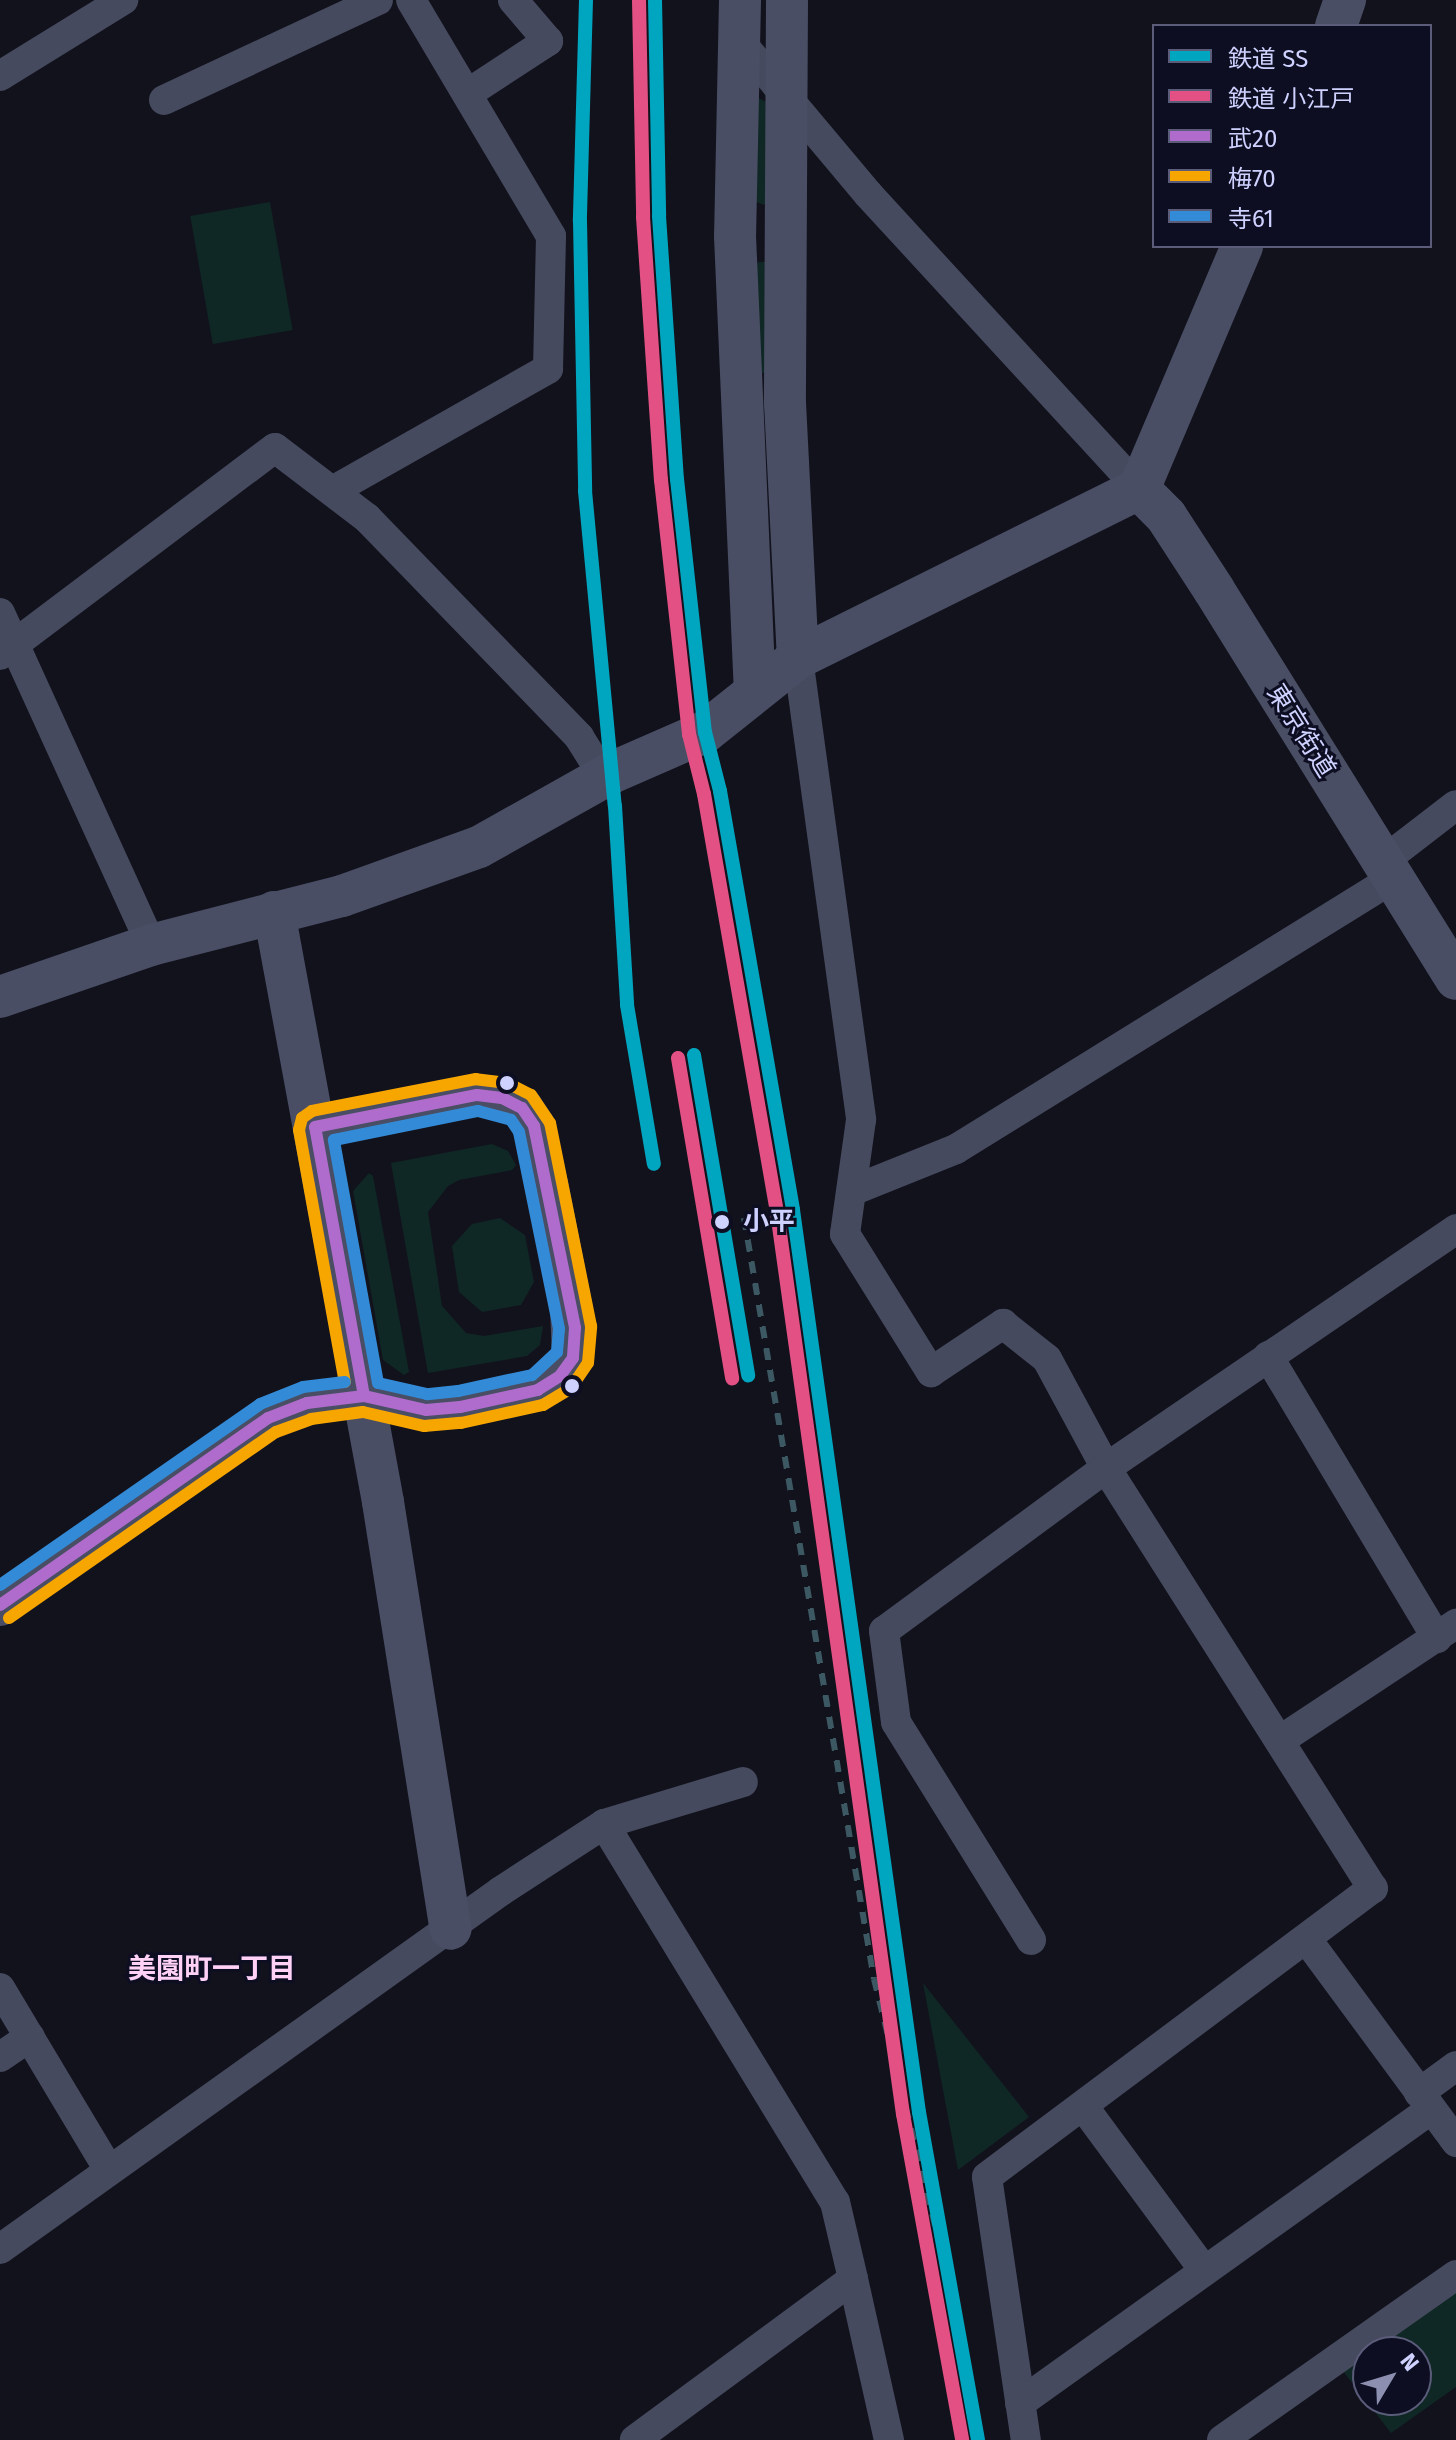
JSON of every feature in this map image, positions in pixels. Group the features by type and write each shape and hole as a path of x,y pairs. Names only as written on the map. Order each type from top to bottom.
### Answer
{"street":[{"path":"0,76 123,0"},
{"path":"164,100 378,0"},
{"path":"334,490 548,369 551,236 411,0"},
{"path":"467,94 548,41 513,0"},
{"path":"787,0 785,403 798,658 861,1120 854,1190 845,1234 931,1372 1003,1324 1047,1359 1106,1468 1282,1739 1373,1888 1308,1941 987,2177 1026,2440"},
{"path":"1337,24 1345,0"},
{"path":"739,20 785,97 1139,489"},
{"path":"739,20 739,396 755,690"},
{"path":"0,997 277,900 342,896 479,847 604,777 705,732 798,658 1139,489 1241,248"},
{"path":"8,650 275,448 334,490 579,737 604,777"},
{"name":"東京街道","path":"1139,489 1166,516 1214,590 1456,979"},
{"path":"0,613 8,650 151,945"},
{"path":"854,1190 956,1149 1387,870 1456,805"},
{"path":"277,900 364,1396 451,1929"},
{"path":"0,1605 268,1418 307,1403 364,1396 426,1410 538,1390 560,1376 573,1358 571,1305 534,1126 522,1108 502,1098 477,1095 315,1127"},
{"path":"1031,1940 896,1722 884,1631 1106,1468 1456,1229"},
{"path":"1268,1356 1446,1631 1282,1739"},
{"path":"0,2249 604,1824 743,1782"},
{"path":"604,1824 835,2202 889,2440"},
{"path":"1308,1941 1456,2142"},
{"path":"0,1988 109,2170"},
{"path":"0,2057 30,2037"},
{"path":"1020,2403 1425,2101 1456,2066"},
{"path":"1083,2106 1203,2269"},
{"path":"1222,2440 1456,2275"},
{"path":"635,2440 853,2279"}],"green space":[{"path":"756,97 769,103 770,199 764,205 752,200"},
{"path":"270,202 293,330 213,344 190,216"},
{"path":"765,262 766,373 758,373 753,265"},
{"path":"492,1144 508,1151 516,1165 512,1170 459,1180 448,1186 428,1212 442,1306 466,1333 484,1336 543,1326 540,1345 527,1356 428,1373 391,1163"},
{"path":"369,1173 373,1176 409,1372 404,1375 383,1360 353,1191"},
{"path":"500,1218 525,1235 534,1282 521,1305 482,1312 459,1292 452,1246 472,1224"},
{"path":"923,1983 1029,2117 958,2170"},
{"path":"1456,2287 1456,2387 1432,2404 1432,2336 1390,2336"},
{"path":"1352,2365 1352,2383 1343,2371"},
{"path":"1378,2416 1415,2416 1391,2433"}],"railway":[{"path":"744,1218 874,1979 945,2265"}],"rail line":[{"name":"SS","path":"586,0 580,221 585,491 615,806 627,1005 654,1164"},
{"name":"小江戸","path":"639,0 643,217 661,480 689,734 704,794 777,1212 903,2114 962,2440"},
{"name":"SS","path":"655,0 659,216 677,479 705,732 720,791 793,1210 919,2112 978,2440"},
{"name":"SS","path":"694,1055 748,1375"},
{"name":"小江戸","path":"678,1058 732,1378"}],"transit line":[{"name":"梅70","path":"9,1618 276,1432 311,1419 363,1412 424,1426 461,1423 543,1405 571,1388 588,1363 591,1326 550,1123 531,1095 507,1083 476,1079 312,1111 302,1118 299,1130 345,1382"},
{"name":"武20","path":"477,1095 502,1098 522,1108 534,1126 575,1328 573,1358 560,1376 538,1390 460,1407 426,1410 364,1396 315,1127 477,1095"},
{"name":"寺61","path":"478,1111 511,1120 519,1132 559,1329 557,1352 532,1375 458,1391 427,1394 378,1383 334,1140 478,1111"},
{"name":"寺61","path":"0,1585 260,1404 303,1387 345,1382"},
{"name":"武20","path":"0,1605 268,1418 307,1403 364,1396"}],"place":[{"name":"小平","path":"722,1222"}],"district":[{"name":"美園町一丁目","path":"212,1969"}]}
